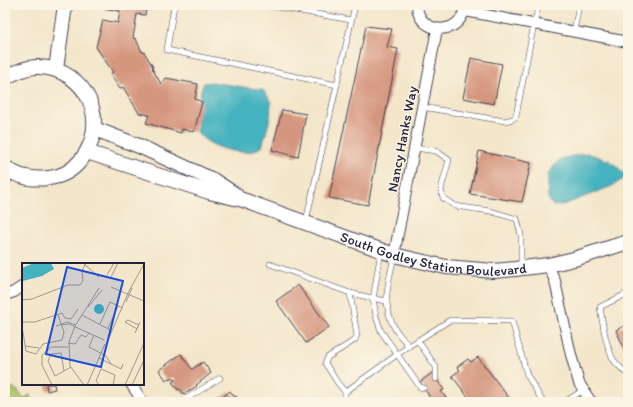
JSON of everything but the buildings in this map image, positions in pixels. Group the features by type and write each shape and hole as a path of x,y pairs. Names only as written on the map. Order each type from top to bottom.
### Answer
{"street":[{"path":"56,69 65,5"},
{"path":"417,5 419,15 424,22 430,27 437,29 445,29 458,23 462,18 465,8 534,24 628,42"},
{"name":"Nancy Hanks Way","path":"388,253 414,148 437,29"},
{"path":"5,78 21,70 38,67 56,69 73,78 86,92 93,110 95,129 87,152 78,164 66,173 52,178 38,180 7,173"},
{"name":"South Godley Station Boulevard","path":"95,129 139,146 213,180 244,200"},
{"name":"South Godley Station Boulevard","path":"87,152 209,192 244,200 388,253 446,267 494,271 521,269 548,265 628,242"},
{"path":"548,265 555,281 571,355 579,383 592,402"},
{"path":"5,295 14,292 22,287"},
{"path":"131,385 138,400"}],"lane":[{"path":"174,5 166,50 337,86"},
{"path":"266,5 351,20"},
{"path":"306,222 355,5"},
{"path":"422,107 505,121 513,119 516,116 539,5"},
{"path":"574,31 579,5"},
{"path":"414,148 436,151 449,160 441,189 443,198 455,206 490,211 517,220 521,235 521,269"},
{"path":"388,253 373,299 376,316 382,331 397,355 420,388 424,388"},
{"path":"388,253 389,281 386,301 388,313 396,330 409,346"},
{"path":"270,264 350,293 386,301"},
{"path":"345,402 345,392 325,363 328,356 355,340 357,335 350,293"},
{"path":"628,293 600,307 608,349 614,360 628,375"},
{"path":"345,392 409,346 450,320 512,321 527,375 543,402"},
{"path":"418,341 436,367 436,379"},
{"path":"181,402 220,378"},
{"path":"565,402 583,390"}],"path":[{"path":"96,402 102,402"}],"green space":[{"path":"5,383 18,391 24,400 30,395 31,402 5,402"}],"water":[{"path":"211,82 263,90 271,101 270,118 262,147 253,151 238,152 215,145 197,132 201,90 204,83"},
{"path":"587,153 610,161 628,176 612,186 566,204 553,206 548,198 548,174 560,159"}]}
